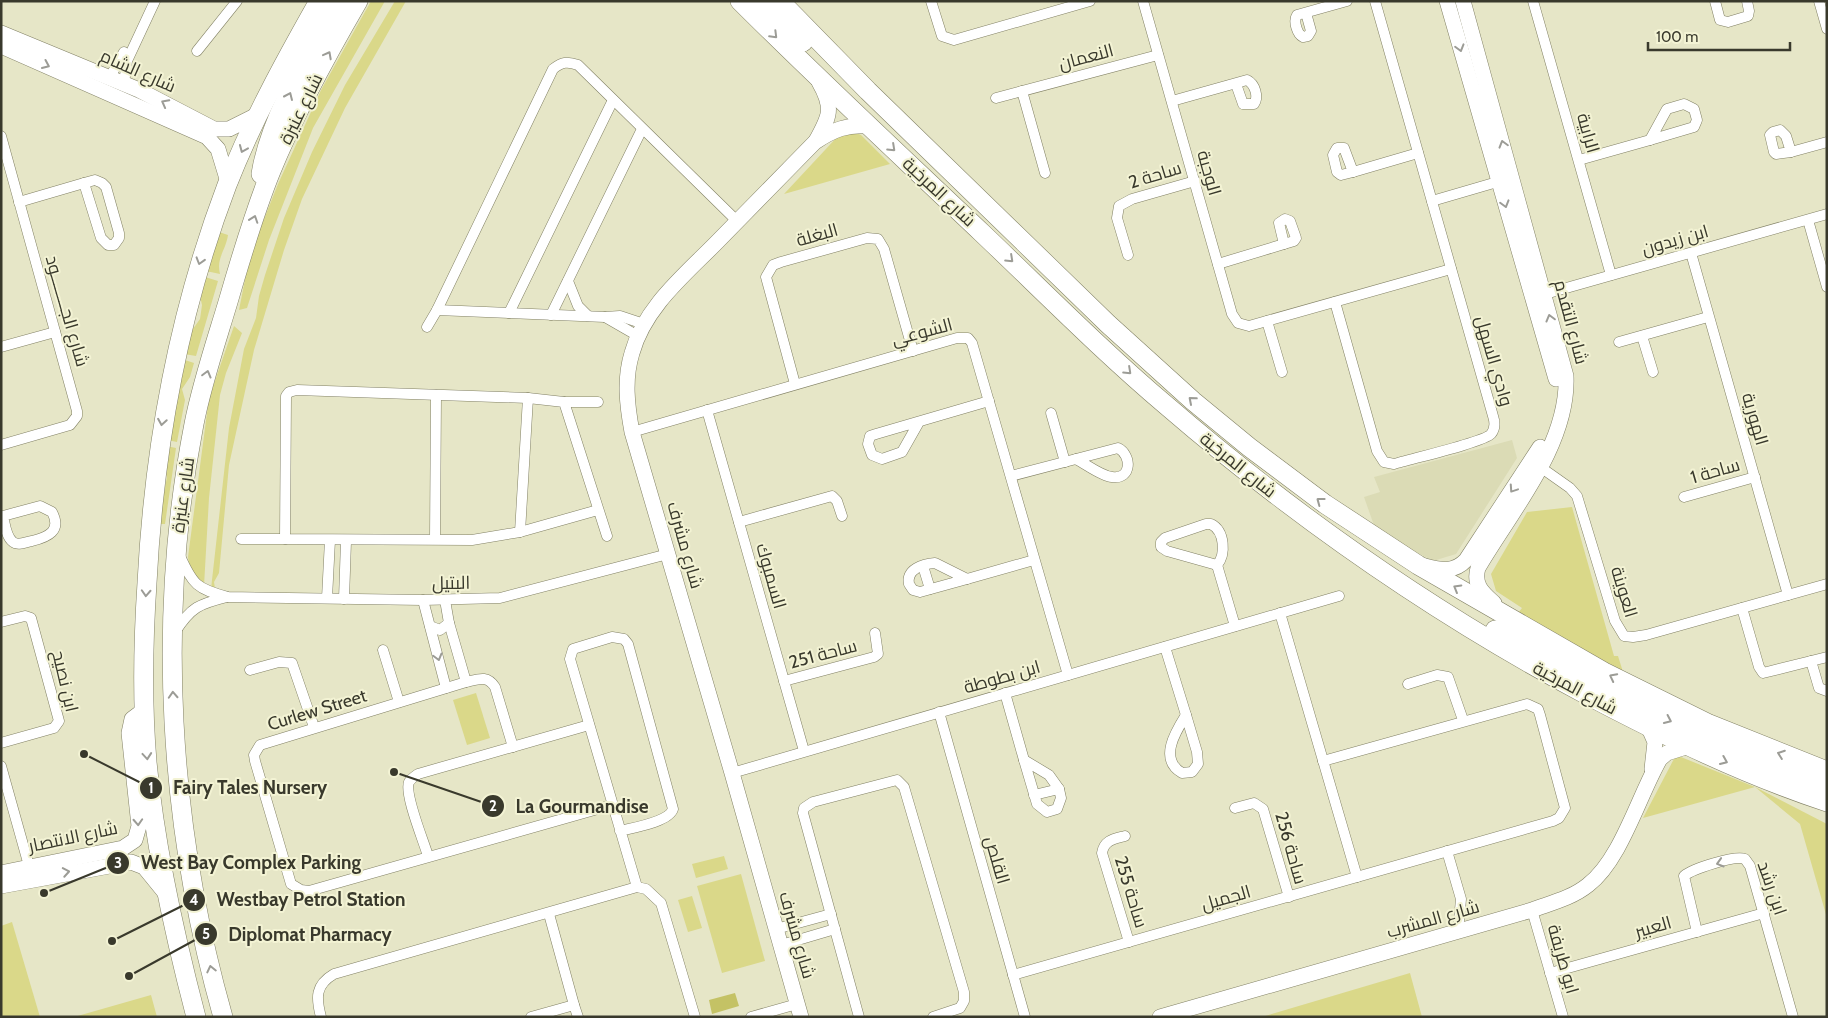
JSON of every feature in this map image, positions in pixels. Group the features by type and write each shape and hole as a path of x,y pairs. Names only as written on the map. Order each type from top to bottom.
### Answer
{"highway":[{"name":"شارع عنيزة","path":"196,1017 167,895 149,775 144,710 149,545 163,415 187,306 209,234 228,182 258,115 319,1"},
{"path":"263,192 261,173 267,148 289,95 339,1"},
{"name":"شارع عنيزة","path":"223,1017 204,937 185,840 173,689 176,548 195,421 244,246 263,192 309,90 358,1"},
{"name":"شارع المرخية","path":"740,1 817,77 1164,404 1228,458 1332,537 1436,607 1521,659 1689,746 1818,799"},
{"path":"760,1 838,72 868,91"},
{"name":"شارع المرخية","path":"780,1 868,91 1108,324 1193,401 1249,447 1325,504 1418,565 1516,622 1672,707 1769,749 1827,771"},
{"path":"1436,607 1461,613 1655,714 1702,736 1827,787"},
{"path":"1818,799 1827,814"}],"street":[{"path":"110,77 121,60 147,1"},
{"path":"124,83 127,61 155,1"},
{"path":"197,51 237,1"},
{"path":"930,1 942,36 950,40 1056,6 1090,1"},
{"name":"الوجبة","path":"1143,1 1234,319 1243,326 1266,321 1451,269"},
{"path":"1306,13 1347,1"},
{"name":"وادي السهل","path":"1334,302 1381,458 1384,462 1394,464 1478,440 1492,433 1495,423 1375,1"},
{"name":"شارع التقدم","path":"1418,565 1449,570 1462,565 1556,436 1565,405 1566,392 1562,362 1538,296 1505,180 1447,1"},
{"name":"شارع التقدم","path":"1463,1 1505,180"},
{"name":"الرابية","path":"1533,1 1611,275"},
{"path":"1715,1 1720,20 1725,22 1748,16 1747,1"},
{"path":"1819,1 1827,29"},
{"name":"شارع الشام","path":"1,32 124,83 214,129 224,130"},
{"name":"شارع الشام","path":"1,46 201,134 213,142"},
{"name":"النعمان","path":"996,98 1158,55"},
{"path":"427,327 437,310 553,69 560,63 569,62 578,65 737,222"},
{"name":"شارع مشرف","path":"799,1013 732,773 632,432 628,411 627,381 632,353 641,330 666,295 815,142 829,116 829,105 817,77"},
{"path":"1172,101 1236,84"},
{"path":"1022,91 1045,173"},
{"path":"509,313 613,100"},
{"path":"1579,160 1692,129 1697,120 1694,108 1684,104 1667,110 1650,140"},
{"path":"213,142 219,144 226,141 228,137 224,130 258,115"},
{"name":"شارع مشرف","path":"815,142 840,128 854,125 869,126"},
{"path":"551,315 642,129"},
{"name":"شارع الجــــــــود","path":"1,136 76,404 77,416 70,425 1,445"},
{"path":"213,142 218,149 228,182"},
{"path":"1791,152 1827,142"},
{"path":"1353,172 1418,153"},
{"path":"19,202 84,183 98,180 106,187 119,233 119,238 114,245 108,245 101,238 84,183"},
{"name":"ساحة 2","path":"1128,255 1117,218 1119,206 1132,199 1194,180"},
{"path":"1432,201 1505,180"},
{"name":"ابن زيدون","path":"1538,296 1827,214"},
{"path":"1808,220 1827,286"},
{"name":"البغلة","path":"795,384 766,277 772,265 790,259 867,238 878,239 884,249 913,351"},
{"path":"1218,264 1284,244"},
{"name":"الهورية","path":"1691,253 1788,595"},
{"path":"568,282 578,306 588,316"},
{"path":"437,310 605,317 641,330"},
{"path":"1619,342 1708,317"},
{"path":"1266,321 1282,372"},
{"path":"1,347 55,332"},
{"path":"1642,336 1653,372"},
{"name":"الشوعي","path":"632,432 795,384 913,351 968,338 972,343 1068,675"},
{"path":"285,539 285,403 289,392 297,390 598,402"},
{"path":"435,539 436,395"},
{"path":"520,532 528,398"},
{"path":"919,422 902,452 882,459 872,455 868,444 870,436 989,401"},
{"path":"564,402 571,416 607,536"},
{"name":"السمبوك","path":"707,410 804,751"},
{"path":"1051,413 1065,462"},
{"path":"1011,476 1118,448 1125,455 1128,469 1123,476 1110,477 1076,459"},
{"name":"شارع التقدم","path":"1516,622 1480,591 1476,573 1536,464"},
{"name":"العوينة","path":"1536,464 1570,488 1577,496 1615,621 1624,636 1633,638 1827,584"},
{"name":"ساحة 1","path":"1684,497 1755,477"},
{"path":"739,522 832,496 837,501 842,516"},
{"path":"40,506 52,512 56,522 54,531 47,537 16,543 8,537 2,514 40,506"},
{"path":"241,539 346,541 472,540 520,532 598,510"},
{"path":"1211,524 1218,530 1224,549 1223,557 1217,565 1167,551 1162,547 1161,542 1170,536 1211,524"},
{"path":"327,598 330,540"},
{"path":"344,599 346,541"},
{"name":"البتيل","path":"176,548 188,574 199,588 228,597"},
{"name":"البتيل","path":"174,634 185,616 196,606 228,597 422,600 500,598 668,554"},
{"path":"966,579 935,564 914,569 909,574 908,584 913,590 920,592 1034,560"},
{"path":"1217,565 1235,626"},
{"path":"923,566 930,589"},
{"name":"ابن بطوطة","path":"732,773 1339,596"},
{"path":"422,600 446,688"},
{"path":"445,600 449,623 466,682"},
{"path":"1742,608 1763,673 1827,657"},
{"path":"1280,613 1357,877"},
{"name":"ابن نصيح","path":"1,622 25,616 31,618 59,721 54,728 1,743"},
{"path":"430,626 440,630 449,623"},
{"name":"ساحة 251","path":"784,681 874,657 878,654 879,648 875,633"},
{"path":"620,831 664,819 671,814 673,809 628,644 620,637 612,636 580,646 571,653 570,659 612,805 637,887"},
{"path":"1165,646 1186,715 1197,752 1198,764 1192,772 1182,773 1173,764 1170,748 1171,741 1186,715"},
{"path":"383,650 399,702"},
{"path":"1811,661 1818,688 1827,691"},
{"path":"250,670 279,662 292,663 314,727"},
{"path":"1408,684 1437,675 1448,677 1463,720"},
{"name":"Curlew Street","path":"513,747 495,687 491,681 484,678 314,727 260,745 254,754 291,884 301,890 309,891 612,805"},
{"path":"1005,693 1024,760 1034,795 1041,809 1052,812 1060,804 1059,789 1049,775 1024,760"},
{"name":"الجميل","path":"1013,975 1553,821 1559,818 1565,808 1540,715 1533,705 1520,704 1323,761"},
{"name":"شارع الانتصار","path":"1,886 31,872 123,848 135,840 139,826 129,733 132,719 144,710"},
{"name":"القلص","path":"939,712 1025,1017"},
{"path":"428,856 409,796 409,783 412,778 418,774 589,725"},
{"name":"شارع المشرب","path":"1648,726 1655,742 1652,773"},
{"name":"شارع المشرب","path":"1160,1017 1532,910 1578,892 1598,875 1616,849 1660,759 1667,753 1689,746"},
{"path":"1,766 5,792 31,872"},
{"path":"859,1017 803,818 804,808 814,802 882,782 900,781 904,787 964,992 964,1001 960,1008 933,1017"},
{"path":"1034,795 1059,789"},
{"name":"ساحة 256","path":"1235,808 1254,803 1263,808 1289,897"},
{"name":"ساحة 255","path":"1125,836 1108,841 1103,846 1102,853 1129,942"},
{"path":"1447,851 1460,899 1458,932"},
{"name":"ابن رشد","path":"1698,932 1684,876 1693,871 1735,858 1741,858 1748,862 1793,1017"},
{"name":"شارع الانتصار","path":"1,873 31,872 131,862 144,867 167,895"},
{"path":"321,1017 317,992 326,978 334,974 549,914 637,887 646,889 661,903 695,1017"},
{"name":"ابو طريفة","path":"1532,910 1563,1017"},
{"name":"العبير","path":"1550,973 1764,913"},
{"path":"549,914 578,1017"},
{"path":"776,928 831,914"},
{"path":"781,945 835,929"},
{"path":"531,1017 574,1005"},
{"path":"751,1017 799,1013"}],"shaded area":[{"path":"371,1 385,1 313,128 269,240 247,308 239,310 250,254 278,184 321,90"},
{"path":"395,1 406,1 345,108 302,199 284,250 254,350 229,465 219,573 214,582 215,588 211,589 229,428 244,349 256,318 259,296 265,275 284,218 312,152 345,85"},
{"path":"852,131 861,135 890,164 784,194 839,135"},
{"path":"219,232 228,235 219,263 220,274 206,271"},
{"path":"205,277 218,281 196,356 184,354 188,336 200,319 202,305 200,296"},
{"path":"234,326 242,333 226,373 220,395 209,498 204,586 197,581 193,574 188,557 209,398"},
{"path":"182,359 194,363 190,377 182,389 185,400 177,442 167,440"},
{"path":"1512,440 1517,458 1456,554 1433,561 1376,531 1364,497 1380,492 1374,477"},
{"path":"166,446 176,448 165,524 158,524 167,477 164,466"},
{"path":"1572,507 1614,656 1618,656 1623,672 1518,613 1522,608 1496,591 1491,574 1527,512"},
{"path":"476,693 490,738 467,745 453,700"},
{"path":"1676,755 1755,787 1643,818"},
{"path":"1755,787 1827,824 1827,918 1800,824"},
{"path":"724,856 728,869 696,878 692,864"},
{"path":"741,874 765,961 722,973 697,886"},
{"path":"692,896 702,928 688,932 678,900"},
{"path":"12,922 40,1017 1,1017 1,926"},
{"path":"1410,973 1422,1017 1262,1017"},
{"path":"735,993 739,1006 712,1014 709,1000"},
{"path":"151,995 157,1017 74,1017"}],"place":[{"name":"Fairy Tales Nursery","path":"84,754"},
{"name":"La Gourmandise","path":"394,772"},
{"name":"West Bay Complex Parking","path":"44,893"},
{"name":"Westbay Petrol Station","path":"112,941"},
{"name":"Diplomat Pharmacy","path":"129,976"}]}
